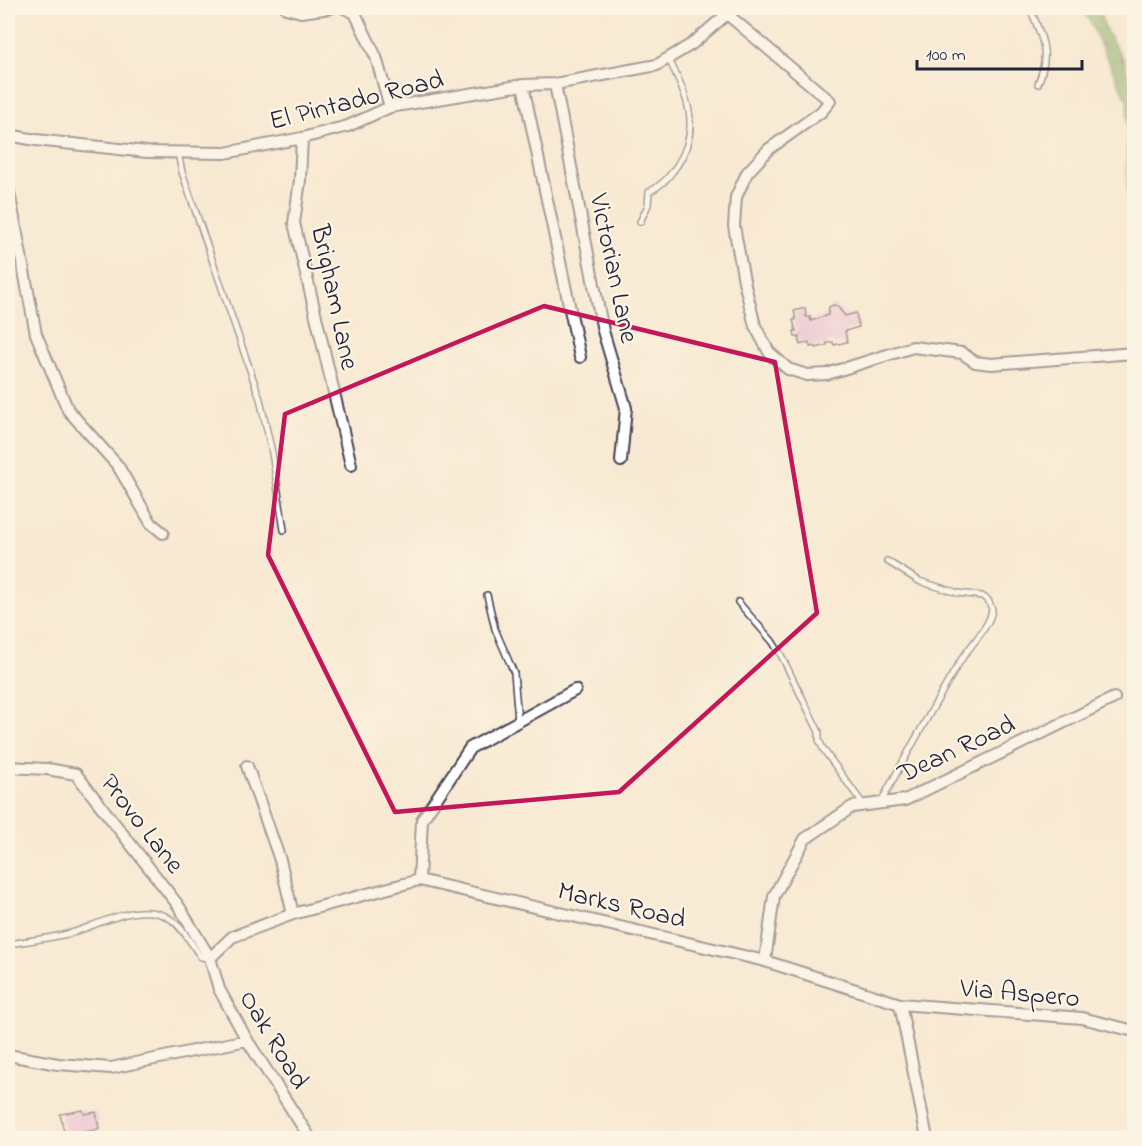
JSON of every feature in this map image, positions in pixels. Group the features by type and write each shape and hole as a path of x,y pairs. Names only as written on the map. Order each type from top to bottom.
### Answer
{"street":[{"path":"286,8 301,12 331,8"},
{"path":"344,8 355,13 376,57 390,107"},
{"path":"728,11 830,101 821,112 769,149 747,173 736,197 735,226 744,281 755,326 769,352 788,369 807,375 827,374 913,347 962,353 975,362 991,364 1134,353"},
{"name":"El Pintado Road","path":"8,135 141,152 225,153 302,138 348,126 390,107 523,85 555,84 657,65 692,44 728,11"},
{"name":"Victorian Lane","path":"555,84 603,331 626,408 621,461"},
{"path":"523,85 580,357"},
{"name":"Brigham Lane","path":"302,138 300,180 294,223 351,465"},
{"path":"8,187 36,334 68,410 117,466 151,523 163,533"},
{"path":"419,880 422,820 470,748 575,690"},
{"name":"Dean Road","path":"765,961 774,896 805,839 852,807 905,800 1114,698"},
{"path":"247,766 280,860 293,914"},
{"name":"Provo Lane","path":"8,767 47,769 76,774 178,905 210,958"},
{"name":"Marks Road","path":"210,958 232,937 293,914 419,880 765,961 900,1004"},
{"name":"Oak Road","path":"210,958 219,989 247,1040 310,1138"},
{"path":"900,1004 927,1138"},
{"name":"Via Aspero","path":"900,1004 1082,1018 1134,1031"},
{"path":"8,1055 58,1064 111,1068 247,1040"}],"lane":[{"path":"1030,8 1044,44 1046,63 1038,84"},
{"path":"640,222 648,205 649,192 661,186 671,174 687,149 690,139 691,130 686,99 679,78 668,58"},
{"path":"178,153 182,172 260,399 272,453 284,530"},
{"path":"8,255 12,269 8,303"},
{"path":"880,803 926,719 988,620 992,609 988,600 982,596 958,593 920,581 887,561"},
{"path":"487,595 495,629 514,674 518,721"},
{"path":"738,602 772,641 781,655 819,732 819,740 823,749 864,806"},
{"path":"8,944 72,932 116,916 138,912 159,914 170,919 201,957 210,958"}],"highlighted area":[{"path":"544,306 775,362 817,613 619,792 395,812 268,555 285,414"}],"green space":[{"path":"1083,8 1098,8 1107,33 1124,60 1134,98 1134,231 1128,211 1126,168 1128,102"}],"building":[{"path":"837,306 845,316 856,313 859,327 845,331 847,342 834,345 833,342 827,343 827,345 816,348 815,346 810,347 809,342 800,345 799,337 795,337 794,311 805,308 806,317 810,317 811,321 828,315 829,307"},
{"path":"83,1110 84,1114 96,1112 99,1129 65,1136 60,1114"}]}
